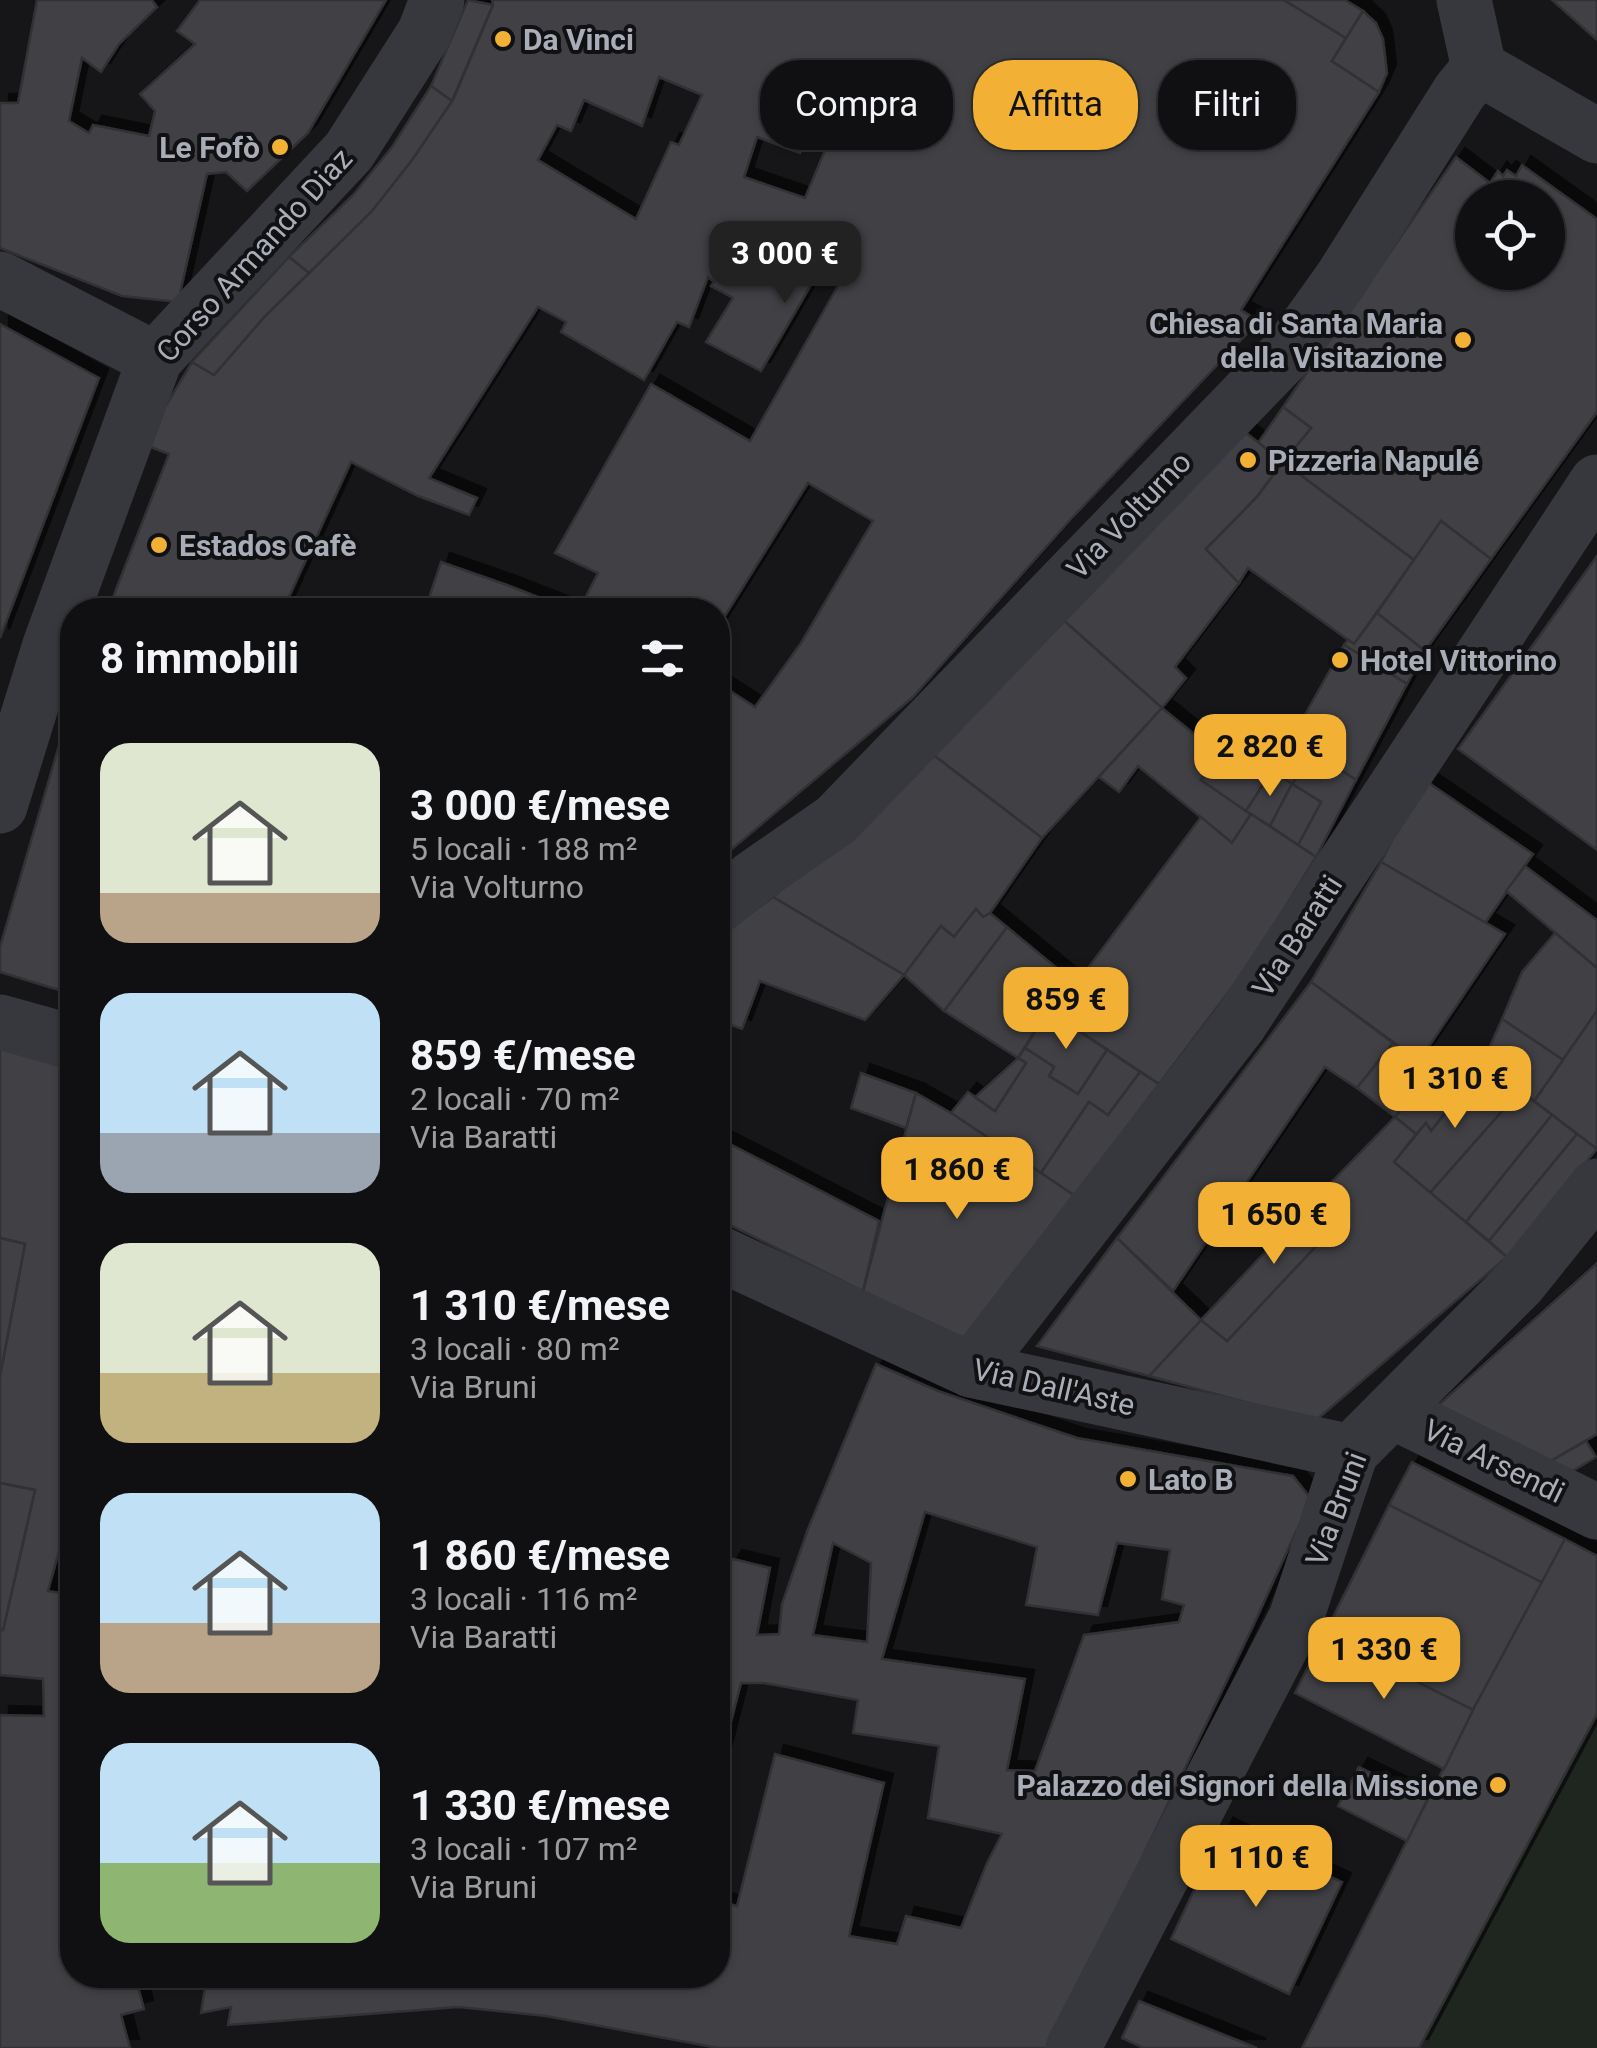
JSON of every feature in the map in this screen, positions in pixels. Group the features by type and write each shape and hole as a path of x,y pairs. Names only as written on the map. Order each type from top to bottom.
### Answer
{"street":[{"name":"Corso Armando Diaz","path":"77,598 155,358 349,152 426,32 437,0"},
{"path":"1464,0 1478,68 1597,136"},
{"name":"Via Volturno","path":"730,881 836,820 1292,348 1478,68"},
{"path":"0,280 155,358"},
{"name":"Via Baratti","path":"971,1370 1238,1026 1597,482"},
{"name":"Corso Armando Diaz","path":"0,806 60,652"},
{"path":"0,1022 60,1039"},
{"name":"Via Bruni","path":"1074,2048 1296,1618 1351,1452 1520,1282 1597,1186"},
{"name":"Via Dall'Aste","path":"730,1259 971,1370 1351,1452"},
{"name":"Via Arsendi","path":"1392,1411 1597,1512"}],"shaded area":[{"path":"1597,1714 1597,2048 1419,2048"}],"building":[{"path":"37,0 152,0 157,7 119,44 101,72 82,58 69,121 89,133 93,125 149,136 155,111 140,94 195,44 177,31 200,0 386,0 308,133 247,191 226,172 207,174 178,302 122,296 0,248 0,103 18,103"},
{"path":"468,0 493,5 452,101 431,86"},
{"path":"492,0 1284,0 1346,38 1332,61 1379,92 1241,310 1259,321 1071,519 913,697 732,849 730,691 755,707 801,643 873,521 808,483 730,608 730,598 585,598 598,573 555,553 651,384 750,441 839,284 819,271 761,371 706,342 733,298 711,286 714,282 708,277 689,327 677,322 644,380 561,332 566,322 538,307 429,478 477,498 469,515 418,496 351,462 289,598 113,598 169,454 143,444 192,362 214,375 265,316 371,212 454,98","holes":["659,77 702,95 679,145 671,142 636,219 538,160 557,125 571,131 584,100 642,126"]},
{"path":"1284,0 1345,0 1363,11 1346,38"},
{"path":"1552,0 1597,0 1597,40"},
{"path":"1363,11 1376,23 1383,39 1387,73 1379,92 1332,61"},
{"path":"431,86 452,101 371,212 309,273 289,257 353,195 392,147"},
{"name":"Chiesa di Santa Maria della Visitazione","path":"1456,157 1486,180 1455,180 1455,290 1565,290 1565,196 1597,219 1597,412 1491,559 1441,521 1414,560 1283,462 1311,428 1283,407"},
{"name":"Chiesa di Santa Maria della Visitazione","path":"1522,165 1543,180 1492,180 1498,171 1503,176 1507,170 1516,176"},
{"path":"289,257 309,273 214,375 192,362"},
{"path":"0,324 99,378 0,638"},
{"path":"1283,407 1311,428 1283,462 1258,443"},
{"path":"1240,428 1283,462 1257,497 1206,549 1239,583 1175,667 1186,678 1162,708 1061,618"},
{"path":"1283,462 1414,560 1354,644 1248,568 1239,583 1206,549 1257,497"},
{"path":"1441,521 1491,559 1425,651 1377,613"},
{"path":"1597,556 1597,850 1458,749"},
{"path":"441,562 540,598 429,598"},
{"path":"1377,613 1425,651 1407,684 1344,645 1348,640 1354,644"},
{"path":"1061,618 1162,708 1042,838 932,754"},
{"path":"1344,645 1407,684 1356,780 1292,738"},
{"path":"1162,708 1220,755 1201,780 1251,814 1232,843 1138,766 1119,792 1099,777"},
{"path":"1247,725 1286,745 1279,760 1299,775 1292,784 1272,771 1246,811 1201,780"},
{"path":"1292,738 1356,780 1316,857 1298,845 1321,802 1292,784 1299,775 1279,760"},
{"path":"60,742 60,990 0,972 0,947"},
{"path":"932,754 1042,838 990,913 983,917 976,909 954,937 941,926 904,975 773,897"},
{"path":"1272,771 1292,784 1270,826 1246,811"},
{"path":"1423,779 1533,854 1485,923 1381,862"},
{"path":"1292,784 1321,802 1298,845 1270,826"},
{"path":"1251,814 1316,857 1252,961 1159,1084 1048,1010 1018,1058 944,1011 1007,927 1076,984 1201,817 1232,843"},
{"path":"1381,862 1505,934 1419,1061 1311,982"},
{"path":"1525,866 1597,920 1597,968 1506,891"},
{"path":"773,897 904,975 865,1020 760,981 742,1029 730,1024 730,928"},
{"path":"976,909 983,917 990,913 1007,927 944,1011 904,975 941,926 954,937"},
{"path":"1555,933 1597,968 1597,1011 1563,1060 1502,1019 1522,972"},
{"path":"1311,982 1393,1043 1357,1088 1325,1067 1173,1291 1117,1238"},
{"path":"1048,1010 1107,1050 1078,1094 1049,1076 1054,1067 1025,1048"},
{"path":"1597,1011 1597,1149 1534,1101"},
{"path":"1502,1019 1563,1060 1534,1101 1508,1082 1477,1075"},
{"path":"1393,1043 1419,1061 1440,1063 1395,1117 1357,1088"},
{"path":"0,1046 60,1058 60,1548 48,1591 60,1593 60,1988 138,1988 144,2009 121,2015 130,2048 0,2048 0,1715 44,1716 43,1679 0,1675 0,1630 35,1490 0,1483 0,1376 25,1244 0,1238"},
{"path":"1025,1048 1054,1067 1049,1076 1078,1094 1107,1050 1140,1072 1108,1115 1089,1102 1041,1173 951,1113 968,1092 995,1111 1026,1063 1018,1058"},
{"path":"1018,1058 1026,1063 995,1111 975,1097"},
{"path":"1440,1063 1480,1067 1431,1131 1426,1123 1416,1134 1395,1117"},
{"path":"1140,1072 1159,1084 1075,1196 1041,1173 1089,1102 1108,1115"},
{"path":"861,1073 916,1093 906,1128 851,1108"},
{"path":"1477,1075 1508,1082 1520,1091 1430,1193 1394,1162 1426,1123 1431,1131"},
{"path":"1520,1091 1552,1115 1466,1222 1430,1193"},
{"path":"916,1093 1075,1196 964,1341 863,1291"},
{"path":"1552,1115 1577,1134 1489,1241 1466,1222"},
{"path":"1395,1117 1416,1134 1394,1162 1507,1257 1315,1421 1149,1376 1201,1320 1227,1341 1346,1214 1321,1193"},
{"path":"1577,1134 1597,1149 1507,1257 1489,1241"},
{"path":"730,1144 879,1221 863,1291 730,1225"},
{"path":"1321,1193 1346,1214 1227,1341 1201,1320"},
{"path":"0,1238 25,1244 0,1376"},
{"path":"1117,1238 1201,1320 1149,1376 1037,1346"},
{"path":"1597,1263 1597,1434 1537,1469 1434,1409"},
{"path":"876,1364 938,1391 1077,1438 1293,1476 1311,1499 1051,2048 718,2048 546,2016 458,2007 228,2025 231,2007 201,2013 205,1988 730,1988 730,1904 737,1906 775,1754 884,1783 849,1936 897,1944 906,1916 961,1928 1002,1834 928,1818 939,1746 853,1733 858,1700 764,1683 741,1683 730,1726 733,1559 770,1568 757,1635 779,1634 782,1604 808,1529","holes":["925,1512 1037,1547 1026,1605 1098,1615 1117,1543 1170,1550 1162,1599 1184,1605 1179,1622 1084,1635 1035,1771 1007,1770 1025,1679 882,1659","833,1543 871,1563 867,1642 813,1635"]},
{"path":"1586,1441 1596,1457 1556,1481 1537,1469"},
{"path":"1412,1462 1565,1539 1543,1583 1389,1505"},
{"path":"0,1483 35,1490 3,1630 0,1630"},
{"path":"1389,1505 1543,1583 1473,1710 1324,1635"},
{"name":"Palazzo dei Signori della Missione","path":"1565,1539 1597,1556 1597,1714 1419,2048 1302,2048 1473,1710"},
{"path":"1324,1635 1473,1710 1444,1769 1295,1693"},
{"path":"1359,1767 1427,1800 1407,1841 1338,1806"},
{"path":"1224,1827 1342,1882 1289,1994 1171,1939"},
{"path":"1139,2001 1257,2048 1143,2048 1122,2038"}],"place":[{"name":"Da Vinci","path":"503,39"},
{"name":"Le Fofò","path":"280,147"},
{"name":"Chiesa di Santa Maria della Visitazione","path":"1463,340"},
{"name":"Pizzeria Napulé","path":"1248,460"},
{"name":"Estados Cafè","path":"159,545"},
{"name":"Hotel Vittorino","path":"1340,660"},
{"name":"Lato B","path":"1128,1479"},
{"name":"Palazzo dei Signori della Missione","path":"1498,1785"}]}
